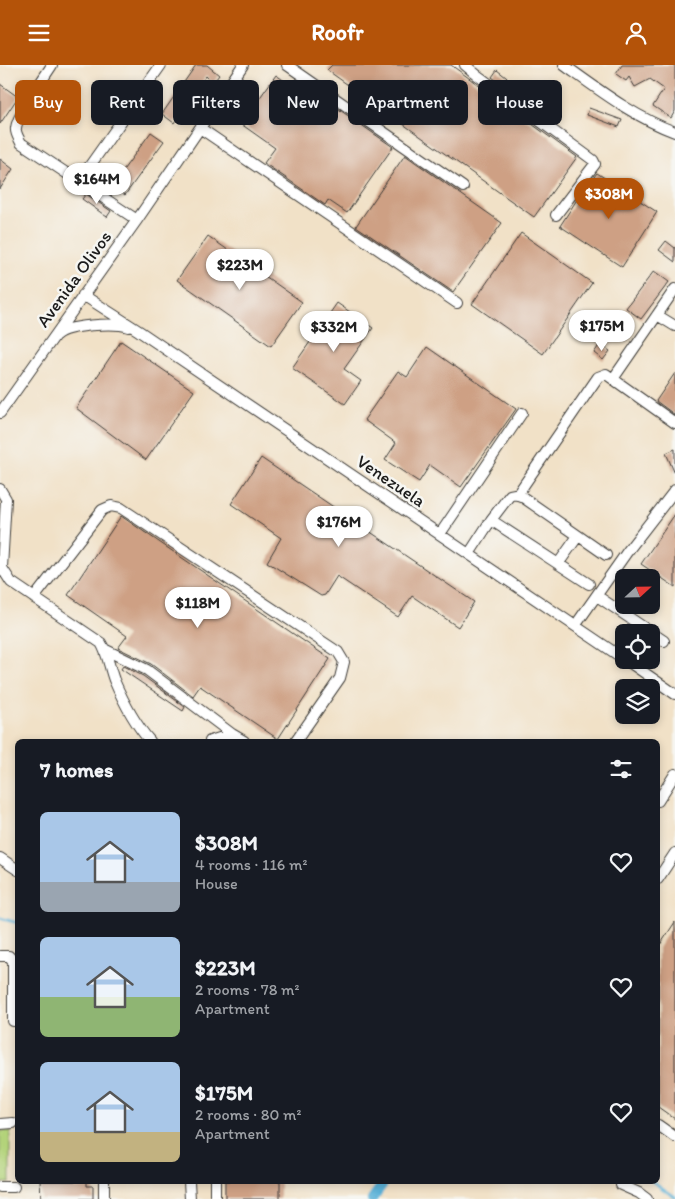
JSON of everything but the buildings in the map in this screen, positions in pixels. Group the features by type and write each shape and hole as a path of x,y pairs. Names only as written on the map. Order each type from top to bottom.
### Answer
{"street":[{"path":"52,65 20,117 16,127 16,134 21,143 137,220"},
{"path":"79,181 161,65"},
{"name":"Avenida Olivos","path":"0,413 137,220 243,65"},
{"path":"287,65 463,187"},
{"path":"564,65 620,104 653,123 675,132"},
{"path":"470,67 595,163 556,215"},
{"path":"200,128 457,303"},
{"path":"612,379 675,289"},
{"name":"Venezuela","path":"83,295 615,652"},
{"path":"657,315 675,327"},
{"path":"53,337 60,331 70,327 118,325 139,331"},
{"path":"517,495 594,380 598,377 606,374 675,423"},
{"path":"440,534 522,413"},
{"path":"0,489 6,499 2,568 11,582 101,643 106,650 114,680 138,726 148,739"},
{"path":"575,626 597,597 626,552 675,491"},
{"path":"469,554 510,495 517,495 606,555"},
{"path":"34,598 102,510 111,506 121,508 338,652 344,662 340,679 297,739"},
{"path":"492,520 589,584"},
{"path":"558,564 578,536"},
{"path":"597,597 664,641"},
{"path":"106,650 147,671 241,739"},
{"name":"Venezuela","path":"639,669 675,694"},
{"path":"216,739 232,734"},
{"path":"660,798 675,774"},
{"path":"660,876 675,853"},
{"path":"0,858 15,868"},
{"path":"0,956 9,956 13,961 15,1001"},
{"path":"0,1124 14,1123"},
{"path":"660,1126 675,1137"},
{"path":"104,1184 104,1199"},
{"path":"189,1184 190,1199"},
{"path":"215,1184 216,1199"},
{"path":"621,1185 647,1199"},
{"path":"0,1187 14,1187"}],"green space":[{"path":"0,1131 10,1131 10,1183 0,1183"}],"waterway":[{"path":"0,918 15,922"},
{"path":"372,1199 383,1184"},
{"path":"656,1184 675,1197"}]}
